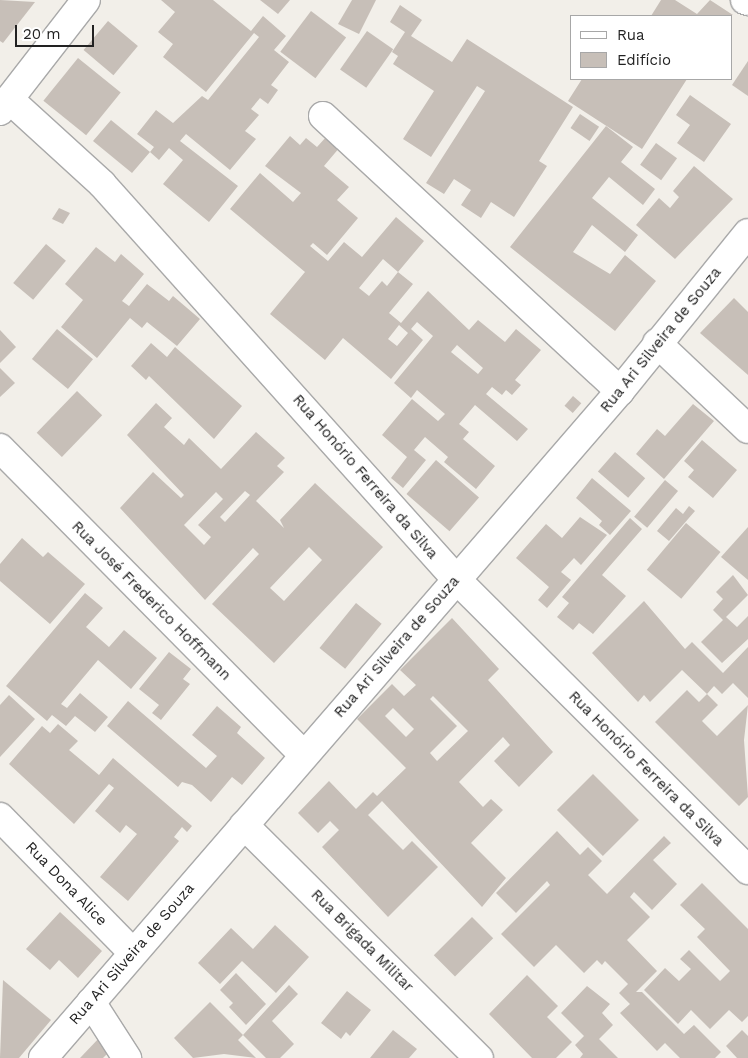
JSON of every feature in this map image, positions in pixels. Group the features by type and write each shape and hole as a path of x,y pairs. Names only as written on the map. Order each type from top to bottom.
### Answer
{"street":[{"path":"5,105 86,0"},
{"name":"Rua Honório Ferreira da Silva","path":"5,105 102,184 457,580 748,870"},
{"path":"323,116 620,391"},
{"name":"Rua Ari Silveira de Souza","path":"43,1058 303,754 457,580 620,391 748,233"},
{"path":"657,343 748,430"},
{"name":"Rua José Frederico Hoffmann","path":"0,448 303,754"},
{"name":"Rua Dona Alice","path":"0,817 132,952"},
{"name":"Rua Brigada Militar","path":"244,825 479,1058"},
{"path":"91,1002 127,1058"}],"building":[{"path":"0,0 35,2 3,43 0,41"},
{"path":"161,0 213,0 251,31 263,16 286,36 274,50 289,62 271,85 278,90 268,104 260,98 251,109 259,115 245,131 256,139 230,170 186,134 180,141 238,186 209,222 163,184 183,160 169,148 159,160 150,152 154,147 137,134 156,110 173,123 202,96 208,100 259,37 254,33 206,92 163,57 173,44 158,32 175,12"},
{"path":"260,0 290,0 278,14"},
{"path":"352,0 376,0 359,34 338,24"},
{"path":"661,0 675,0 697,14 710,0 733,15 652,15"},
{"path":"400,5 422,20 411,36 452,62 467,39 573,107 539,161 547,166 514,217 491,202 481,218 461,205 471,190 454,179 444,194 426,183 485,91 477,86 431,157 403,139 434,91 393,64 398,56 392,52 405,32 390,22"},
{"path":"311,11 346,37 315,78 280,52"},
{"path":"108,21 138,46 113,75 84,50"},
{"path":"367,31 393,49 366,88 340,70"},
{"path":"78,58 121,93 86,135 43,101"},
{"path":"748,61 748,96 732,85"},
{"path":"581,80 686,80 642,149 568,101"},
{"path":"690,95 731,124 704,162 677,143 690,125 676,115"},
{"path":"580,114 599,127 590,141 570,128"},
{"path":"111,120 150,152 132,173 93,141"},
{"path":"606,126 633,147 621,162 655,189 643,205 609,177 592,198 638,235 625,252 592,225 573,252 610,274 625,255 656,281 615,331 510,247"},
{"path":"290,136 300,145 306,138 317,147 327,136 340,147 324,166 349,187 337,200 358,218 327,255 313,243 310,246 328,261 344,242 362,257 396,217 424,241 398,272 413,284 389,313 401,323 428,291 469,330 478,320 505,342 516,329 541,350 515,380 521,385 512,395 506,390 502,395 492,387 486,394 528,429 517,441 475,405 459,424 469,432 463,439 495,466 476,489 444,462 448,457 425,437 414,450 426,460 403,488 391,478 407,457 382,435 412,399 438,421 445,414 417,390 411,398 394,383 433,336 417,322 411,329 423,340 391,379 343,338 325,360 270,314 305,272 230,209 260,173 293,202 301,193 265,166","holes":["383,259 398,272 387,286 382,281 369,296 359,288","399,325 408,333 397,346 388,339","457,345 483,368 478,374 451,352"]},
{"path":"656,143 677,158 661,180 640,165"},
{"path":"694,166 733,199 675,259 636,225 659,198 670,208 679,197 673,191"},
{"path":"59,208 70,213 63,224 52,219"},
{"path":"46,244 66,261 33,300 13,283"},
{"path":"96,247 115,262 121,254 144,274 122,301 129,306 147,284 169,301 173,296 200,319 177,346 147,322 142,328 130,318 97,358 61,327 83,300 65,284"},
{"path":"734,298 748,312 748,375 700,333"},
{"path":"57,329 93,359 68,389 32,359"},
{"path":"0,330 16,347 0,363"},
{"path":"151,343 167,357 175,347 242,406 214,439 149,376 146,380 131,366"},
{"path":"0,368 15,383 0,397"},
{"path":"77,391 102,415 62,457 37,433"},
{"path":"573,396 581,403 573,413 564,406"},
{"path":"156,403 172,418 164,427 184,445 189,438 221,469 256,432 285,458 277,466 284,472 256,501 284,528 280,520 315,483 383,547 274,663 212,604 259,554 253,548 205,600 120,508 153,472 181,498 184,495 127,435","holes":["245,491 250,495 225,522 220,517","216,492 223,499 198,525 211,537 204,545 184,525","309,547 322,560 284,601 270,588"]},
{"path":"693,404 714,421 664,479 636,454 657,429 665,436"},
{"path":"702,440 737,470 713,498 688,477 694,470 684,461"},
{"path":"615,452 645,478 628,498 598,472"},
{"path":"436,460 479,497 449,531 406,494"},
{"path":"592,478 631,511 610,535 599,525 602,521 576,498"},
{"path":"665,480 678,491 647,528 634,517"},
{"path":"689,506 695,511 669,541 657,531 676,508 683,514"},
{"path":"580,517 607,535 581,565 574,558 561,572 571,580 547,608 538,600 549,587 516,558 546,524 562,538"},
{"path":"630,518 642,529 602,575 626,596 593,634 579,623 573,630 557,617 569,603 562,597"},
{"path":"686,523 720,552 681,599 647,570"},
{"path":"748,527 748,580 721,557"},
{"path":"22,538 43,557 48,552 85,584 50,624 0,581 0,564"},
{"path":"733,575 748,595 726,617 737,627 748,616 748,639 722,663 701,642 723,620 713,610 723,599 716,592"},
{"path":"85,593 103,608 86,627 109,647 124,630 157,658 131,689 98,660 61,704 67,708 80,693 108,717 95,732 75,716 66,726 52,715 47,721 6,686"},
{"path":"644,601 685,649 692,642 723,673 748,647 748,698 733,683 722,694 714,686 707,694 682,670 650,702 644,695 638,702 592,653"},
{"path":"356,603 382,624 345,669 319,648"},
{"path":"452,618 499,669 488,680 553,752 519,787 494,761 510,745 503,737 459,782 483,807 491,799 503,810 471,843 506,878 482,907 382,801 368,815 403,850 412,841 438,867 388,917 322,847 339,830 330,821 318,833 298,813 329,781 356,809 373,792 377,796 406,768 357,719 392,684 404,696 416,685 400,670","holes":["433,696 468,731 437,761 430,753 457,726 430,699","393,708 414,729 406,737 385,716"]},
{"path":"169,652 191,669 183,679 190,684 161,720 152,713 159,705 139,689"},
{"path":"687,690 699,702 707,694 718,705 702,721 717,736 748,705 744,740 748,797 739,806 655,722"},
{"path":"9,695 35,719 0,757 0,705"},
{"path":"128,701 206,768 217,756 192,735 217,706 241,727 237,733 265,758 242,785 232,777 211,802 192,785 182,782 178,787 107,726"},
{"path":"58,724 78,741 69,750 99,775 113,758 192,826 187,832 182,827 174,837 179,841 128,901 100,877 137,834 126,825 120,833 95,811 114,788 109,784 74,824 9,764 42,726 50,733"},
{"path":"593,774 639,820 603,856 557,810"},
{"path":"557,831 580,855 588,847 602,861 588,875 607,894 664,836 671,843 653,860 677,884 652,910 634,892 630,897 650,917 627,940 657,971 636,992 642,992 684,1034 694,1025 721,1052 715,1058 680,1058 665,1043 657,1051 620,1013 630,1004 619,993 628,984 605,961 602,965 597,960 584,973 556,945 534,967 501,934 550,885 547,881 516,913 496,893"},
{"path":"702,883 748,929 748,1016 742,1022 729,1010 710,1029 691,1010 678,1024 644,990 665,968 679,981 691,969 680,959 689,950 720,981 730,971 697,937 705,929 680,905"},
{"path":"60,912 102,951 78,978 59,960 50,970 26,949"},
{"path":"472,917 493,938 455,976 434,955"},
{"path":"275,925 309,957 276,993 242,961 220,984 198,963 231,928 253,949"},
{"path":"236,973 266,1004 246,1025 229,1007 233,1003 220,990"},
{"path":"527,975 558,1006 547,1017 572,1042 556,1058 532,1058 489,1014"},
{"path":"3,980 51,1020 19,1058 0,1058"},
{"path":"289,985 298,994 272,1021 294,1044 280,1058 266,1058 243,1035"},
{"path":"587,986 610,1004 602,1013 613,1025 599,1039 618,1058 580,1058 583,1054 575,1045 584,1036 561,1013"},
{"path":"347,991 371,1010 350,1036 346,1032 341,1039 321,1023"},
{"path":"210,1002 243,1035 238,1040 256,1058 224,1054 193,1058 174,1038"},
{"path":"393,1030 417,1049 409,1058 370,1058"},
{"path":"742,1030 748,1036 748,1058 737,1058 726,1046"},
{"path":"101,1036 113,1048 103,1058 80,1058"}]}
